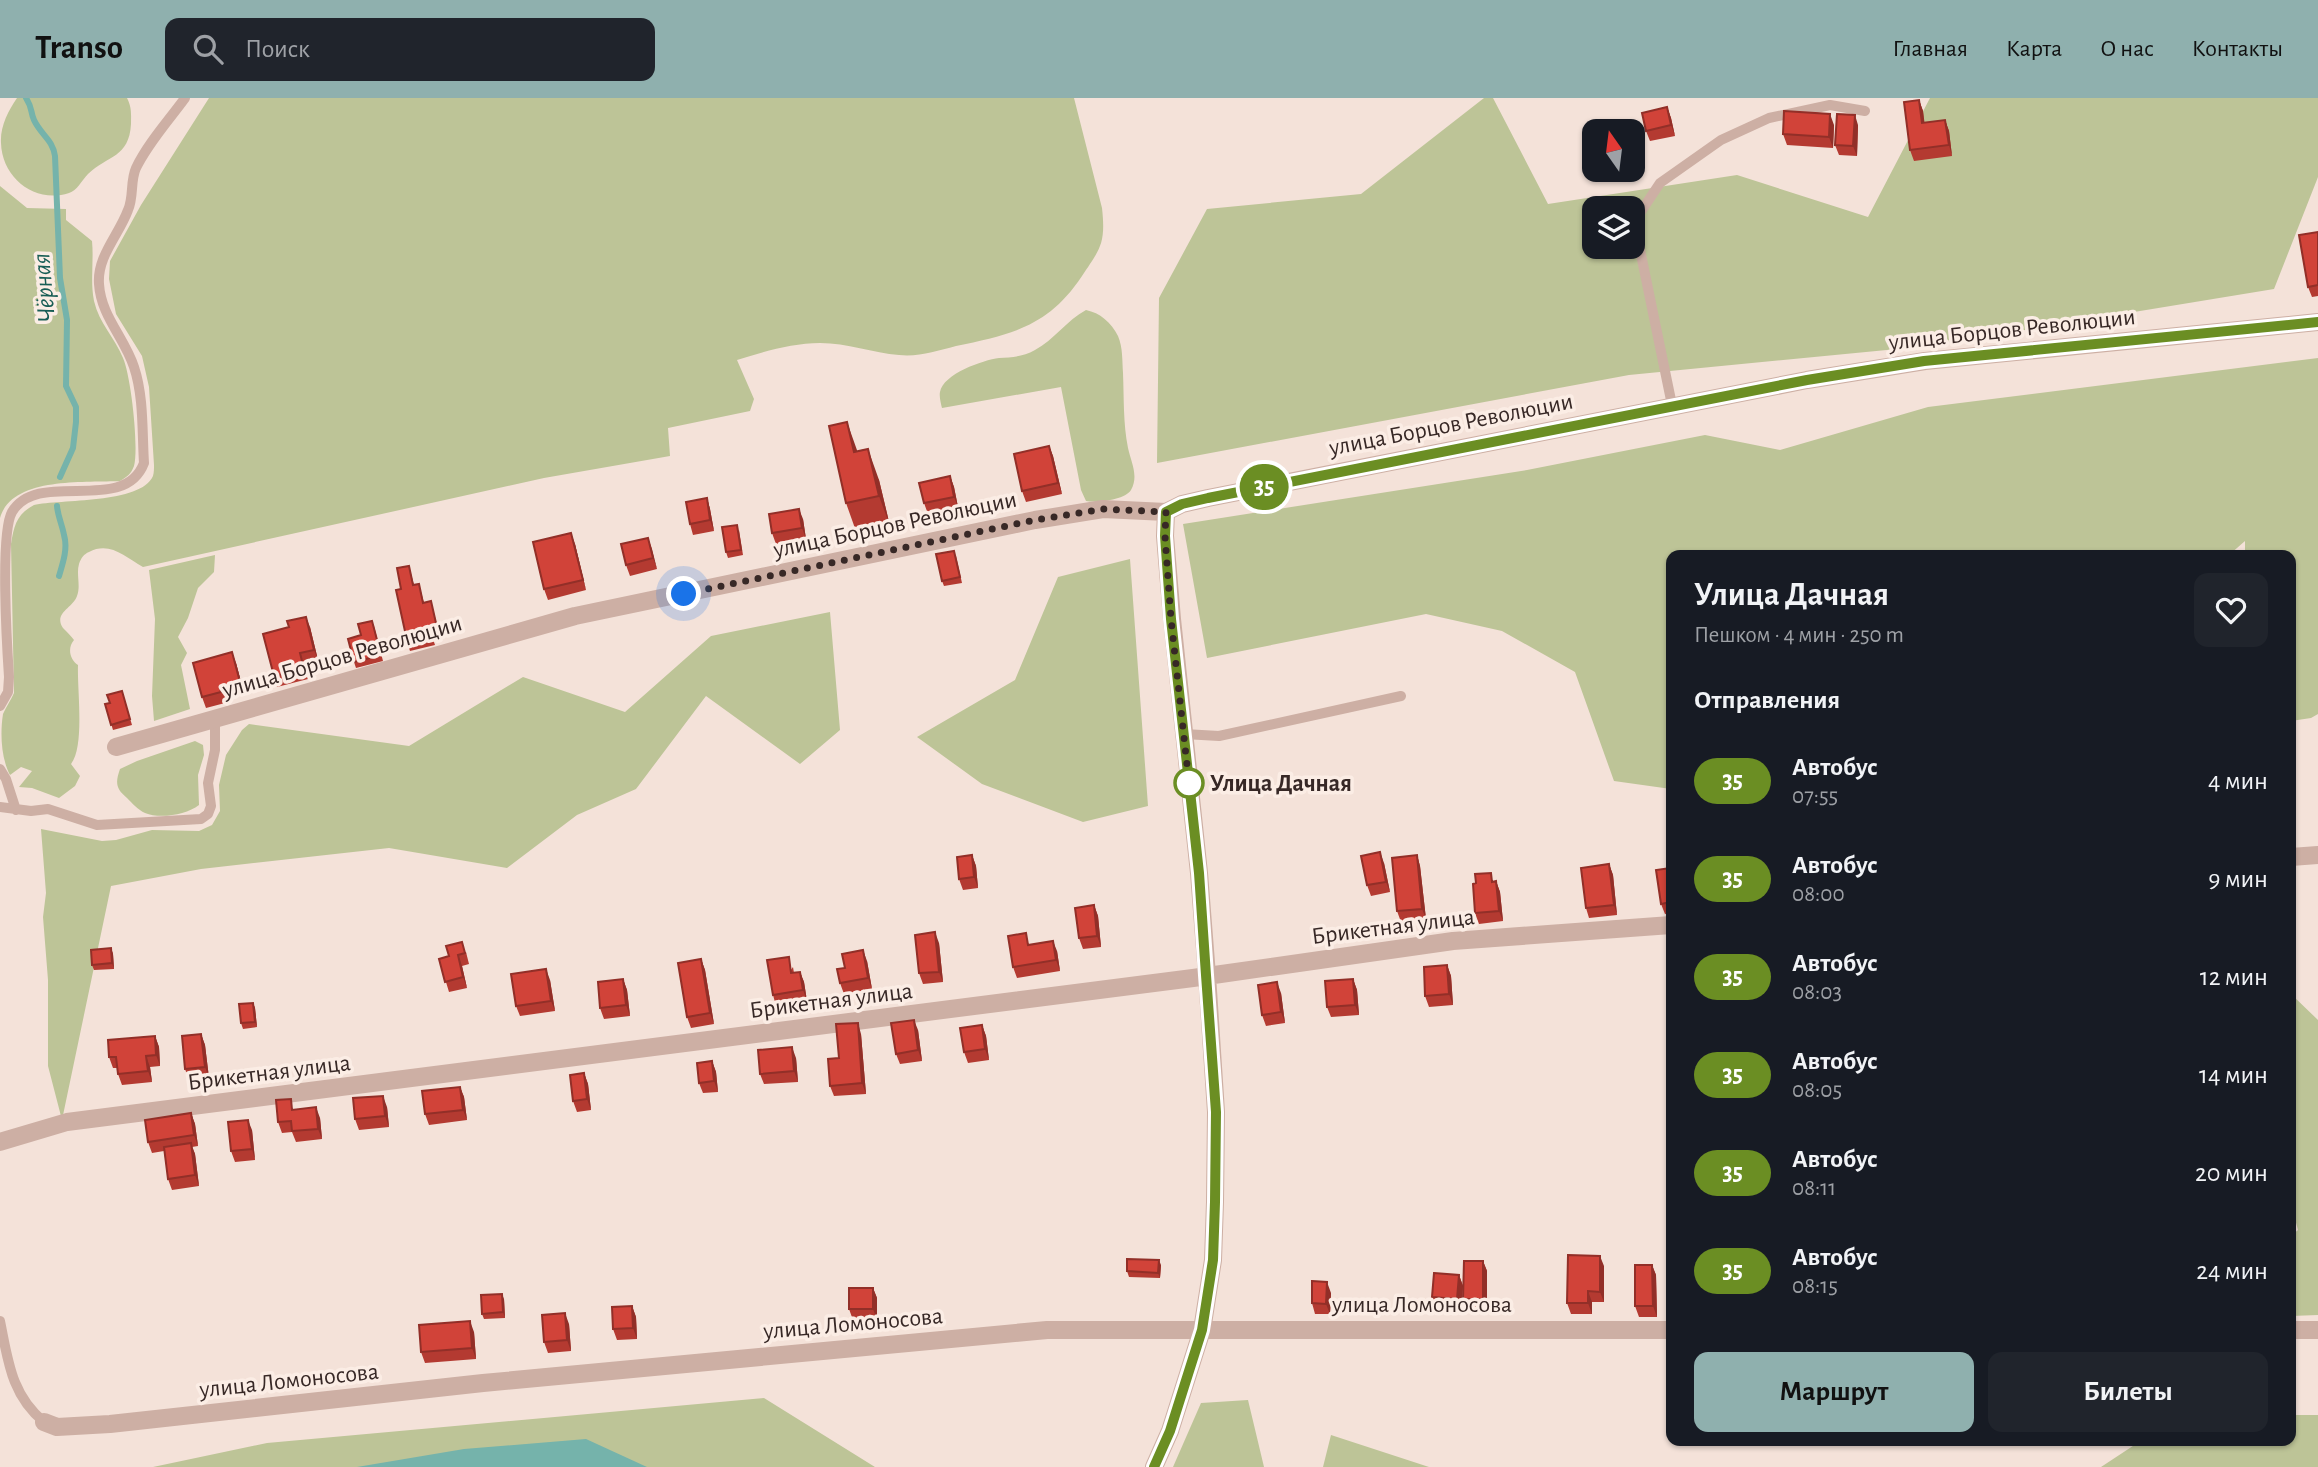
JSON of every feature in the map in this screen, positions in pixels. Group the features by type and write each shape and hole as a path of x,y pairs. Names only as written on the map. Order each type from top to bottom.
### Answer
{"street":[{"name":"улица Борцов Революции","path":"116,747 575,616 1035,520 1103,509 1166,512 1182,504 1208,498 1672,405 1924,361 2318,322"},
{"path":"1154,1467 1170,1431 1202,1330 1213,1260 1215,1202 1216,1112 1199,873 1171,619 1165,536 1166,512"},
{"path":"2296,857 2318,855"},
{"name":"Брикетная улица","path":"0,1142 66,1122 1453,941 1666,926"},
{"name":"улица Ломоносова","path":"44,1422 67,1427 110,1424 497,1382 1047,1330 1666,1329"},
{"path":"2296,1330 2318,1330"}],"lane":[{"path":"0,706 8,692 9,677 5,543 12,512 35,495 98,490 131,482 144,463 139,383 125,345 107,318 98,282 104,254 129,210 135,170 186,98"},
{"path":"1672,405 1638,240 1640,214 1660,183 1724,139 1769,118 1830,105 1865,111"},
{"path":"1184,734 1219,736 1401,696"},
{"path":"0,807 31,811 48,809 97,825 201,819 208,814 211,806 208,783 215,750 215,718"},
{"path":"0,769 16,810"},
{"path":"0,1321 15,1384 30,1411 44,1422"}],"green space":[{"path":"17,98 127,98 131,111 129,135 122,150 88,174 72,192 44,195 23,185 14,177 3,156 3,125"},
{"path":"209,98 1074,98 1102,208 1102,238 1082,276 1056,307 1027,326 1012,332 914,355 809,343 737,360 754,399 750,411 668,428 670,456 544,478 143,567 111,549 97,549 87,553 79,564 77,596 60,618 63,628 74,640 70,654 78,665 79,731 71,764 80,776 75,786 59,798 32,788 19,787 32,771 21,767 10,775 3,753 3,714 14,693 12,537 20,516 34,505 117,496 146,485 153,476 149,387 142,356 116,314 109,279 110,261 141,205"},
{"path":"1484,98 1493,98 1548,204 1582,199 1582,259 1645,259 1645,196 1600,196 1737,175 1868,217 1930,98 2318,98 2318,177 2274,289 1928,346 1629,375 1157,463 1159,298 1207,209 1361,194"},
{"path":"0,186 27,208 66,209 66,220 92,241 94,301 126,367 136,444 132,471 120,481 51,484 34,488 7,504 0,518"},
{"path":"1086,310 1105,319 1120,341 1125,430 1134,474 1133,485 1128,493 1097,502 1086,501 1081,490 1061,387 942,408 940,396 943,385 956,374 983,362 1031,352"},
{"path":"2318,358 2318,714 2296,720 2296,550 2245,550 2245,541 2235,550 1666,550 1666,788 1614,781 1575,672 1502,631 1426,614 1207,658 1183,524 1527,470 1705,435 1780,450 1928,407"},
{"path":"215,555 214,572 198,588 178,637 187,653 181,665 190,709 154,721 152,696 155,619 149,570"},
{"path":"1130,559 1148,806 1083,822 982,784 917,737 1015,680 1058,577"},
{"path":"830,612 840,730 800,764 706,696 636,789 577,815 507,868 389,848 201,869 111,886 62,1120 48,1066 48,980 43,917 46,893 41,829 102,841 152,830 199,831 212,825 220,811 219,785 226,755 249,724 409,746 523,677 625,712 711,636"},
{"path":"195,741 203,745 204,755 198,775 199,805 180,814 151,815 140,810 119,789 117,782 120,769"},
{"path":"2296,999 2318,1020 2318,1315 2296,1316"},
{"path":"764,1398 875,1467 153,1467 267,1443"},
{"path":"1248,1400 1264,1467 1173,1467 1201,1403"},
{"path":"2296,1415 2318,1415 2318,1467 2101,1467 2133,1446 2296,1446"},
{"path":"1331,1435 1429,1467 1323,1467"}],"water":[{"path":"586,1439 647,1467 357,1467 464,1449"}],"building":[{"path":"1919,100 1922,123 1945,120 1949,145 1910,150 1904,102"},
{"path":"1667,107 1671,125 1646,131 1642,113"},
{"path":"1784,111 1830,114 1829,137 1783,134"},
{"path":"1837,114 1855,115 1853,146 1835,145"},
{"path":"2318,232 2318,285 2308,287 2299,235"},
{"path":"847,422 854,452 868,449 879,496 846,503 829,426"},
{"path":"1049,446 1058,483 1022,491 1014,454"},
{"path":"950,476 954,497 924,503 919,483"},
{"path":"707,498 710,520 690,524 686,502"},
{"path":"799,509 802,528 772,533 769,514"},
{"path":"737,525 741,550 726,552 722,527"},
{"path":"571,533 583,580 544,589 533,542"},
{"path":"648,538 653,558 626,565 621,544"},
{"path":"954,551 960,577 942,581 936,554"},
{"path":"409,566 413,585 419,584 423,603 431,601 438,632 431,633 433,640 408,645 396,590 401,589 397,568"},
{"path":"306,617 314,650 300,653 304,669 274,676 263,634 289,627 287,621"},
{"path":"372,621 381,655 354,662 348,639 361,635 358,624"},
{"path":"232,652 240,682 220,687 221,692 202,697 193,663"},
{"path":"122,691 130,719 111,725 105,704 110,703 107,695"},
{"path":"1380,852 1386,882 1367,885 1361,856"},
{"path":"972,855 974,877 959,879 957,857"},
{"path":"1417,855 1422,909 1397,911 1392,858"},
{"path":"1609,864 1614,905 1586,908 1581,868"},
{"path":"1666,869 1666,903 1661,904 1656,870"},
{"path":"1491,873 1492,882 1496,881 1499,911 1475,913 1475,874"},
{"path":"1094,905 1097,936 1079,938 1075,908"},
{"path":"935,932 939,972 919,973 915,935"},
{"path":"1026,933 1028,945 1053,941 1056,960 1013,967 1008,936"},
{"path":"462,942 465,953 458,955 463,977 445,982 439,959 449,956 446,946"},
{"path":"111,948 112,963 92,965 91,950"},
{"path":"863,950 868,978 840,983 837,969 845,968 842,954"},
{"path":"789,957 791,973 800,972 803,990 773,995 767,960"},
{"path":"701,959 710,1013 687,1017 678,963"},
{"path":"1447,965 1449,994 1425,996 1424,967"},
{"path":"546,969 551,1001 516,1006 511,974"},
{"path":"623,979 626,1005 600,1008 598,982"},
{"path":"1353,979 1355,1005 1327,1007 1325,981"},
{"path":"1277,982 1281,1012 1262,1015 1258,985"},
{"path":"253,1003 255,1022 241,1023 239,1004"},
{"path":"914,1020 918,1050 896,1054 891,1023"},
{"path":"858,1023 862,1083 830,1086 828,1059 839,1058 836,1024"},
{"path":"982,1025 985,1049 964,1052 960,1028"},
{"path":"201,1034 205,1067 185,1069 182,1036"},
{"path":"155,1036 156,1055 146,1056 148,1071 118,1074 116,1057 109,1057 108,1040"},
{"path":"792,1047 794,1071 760,1074 758,1050"},
{"path":"712,1061 714,1081 699,1083 697,1063"},
{"path":"584,1073 587,1099 573,1101 570,1075"},
{"path":"460,1087 463,1110 425,1114 422,1091"},
{"path":"383,1096 385,1116 355,1119 353,1098"},
{"path":"291,1099 292,1110 316,1107 318,1129 292,1131 291,1121 278,1122 276,1100"},
{"path":"191,1113 194,1135 148,1142 145,1120"},
{"path":"248,1120 252,1149 231,1151 228,1122"},
{"path":"191,1143 195,1175 168,1179 164,1147"},
{"path":"1568,1255 1600,1256 1600,1292 1588,1291 1588,1303 1567,1303"},
{"path":"1127,1259 1159,1260 1158,1273 1127,1271"},
{"path":"1464,1261 1483,1261 1483,1299 1463,1299"},
{"path":"1635,1265 1652,1265 1653,1306 1635,1306"},
{"path":"1434,1273 1459,1275 1457,1299 1432,1297"},
{"path":"1312,1281 1327,1282 1326,1304 1312,1303"},
{"path":"849,1288 873,1288 873,1309 849,1309"},
{"path":"502,1294 503,1312 482,1314 481,1295"},
{"path":"632,1306 633,1328 613,1329 612,1307"},
{"path":"565,1313 567,1340 544,1342 542,1315"},
{"path":"470,1321 472,1348 421,1352 419,1325"}],"waterway":[{"name":"Чёрная","path":"26,98 34,120 52,146 55,156 60,278 67,320 66,386 76,407 73,448 60,477"},
{"name":"Чёрная","path":"57,506 65,545 59,576"}],"bus line":[{"name":"35","path":"1154,1467 1170,1431 1202,1330 1213,1260 1215,1202 1216,1112 1199,873 1171,619 1165,536 1166,512 1182,504 1208,498 1807,380 1924,361 2318,322"}],"place":[{"name":"Улица Дачная","path":"1189,783"}],"route":[{"path":"684,594 1035,520 1103,509 1166,512 1165,536 1171,619 1189,783"}]}
